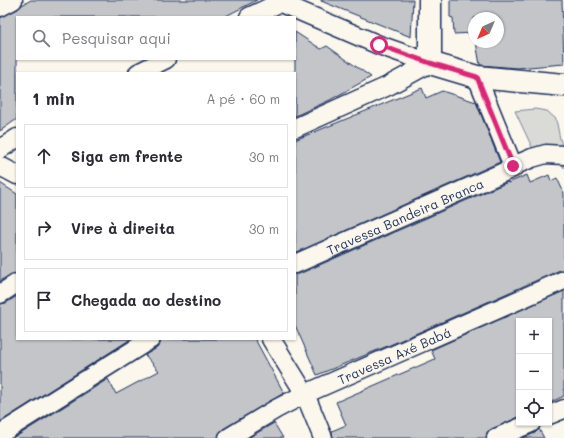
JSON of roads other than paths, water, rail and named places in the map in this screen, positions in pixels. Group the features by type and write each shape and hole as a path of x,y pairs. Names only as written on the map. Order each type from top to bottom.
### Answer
{"street":[{"path":"0,7 13,0"},
{"path":"430,0 430,63"},
{"path":"251,16 278,1 300,5 379,45 430,63 477,77 564,86"},
{"path":"140,72 164,60"},
{"path":"296,128 388,86 430,63"},
{"path":"477,77 513,166"},
{"path":"0,149 16,139"},
{"name":"Travessa Bandeira Branca","path":"296,264 532,158 546,154 564,155"},
{"path":"0,166 16,174"},
{"name":"Travessa Axé Babá","path":"228,438 276,409 305,394 564,280"},
{"path":"0,294 16,283"},
{"path":"0,434 149,340"},
{"path":"273,340 305,394 323,438"},
{"path":"552,414 564,409"},
{"path":"496,438 524,426"}]}
